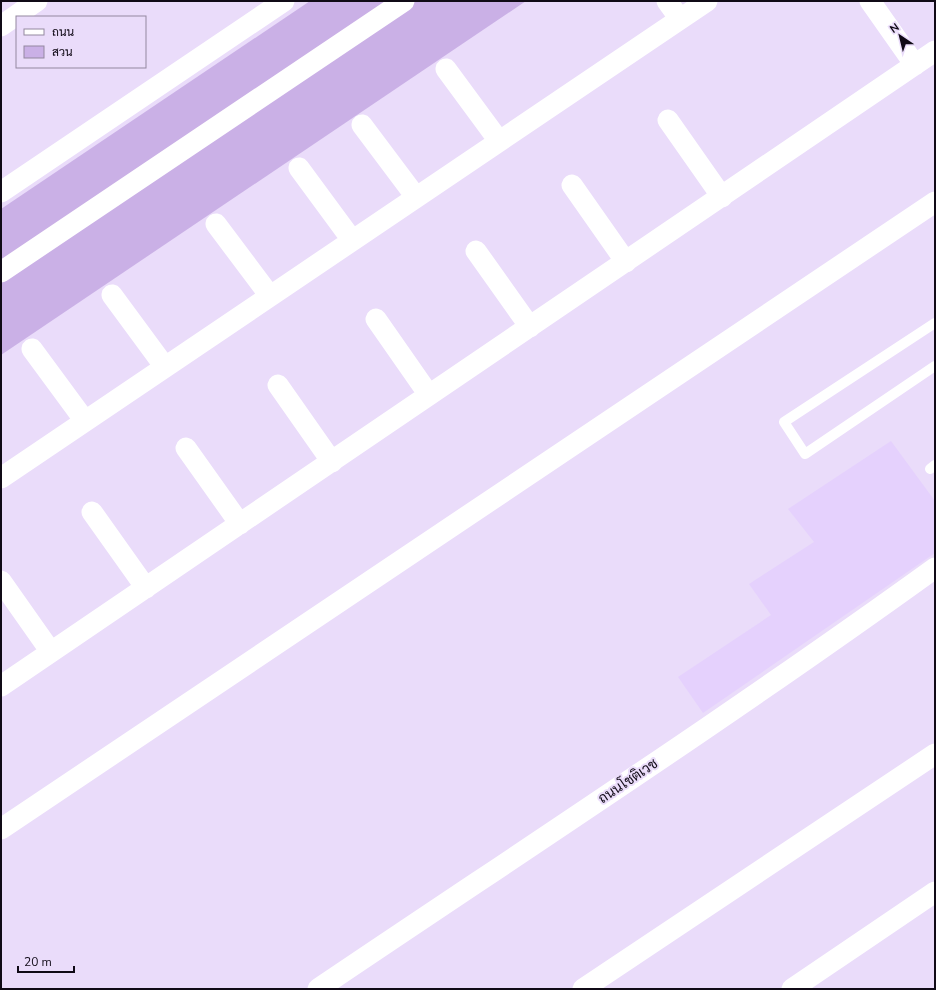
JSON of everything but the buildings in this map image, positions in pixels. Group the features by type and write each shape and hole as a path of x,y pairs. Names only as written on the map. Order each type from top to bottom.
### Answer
{"street":[{"path":"1,26 37,1"},
{"path":"1,192 284,1"},
{"path":"1,272 404,1"},
{"path":"668,1 680,20"},
{"path":"2,476 708,1"},
{"path":"870,1 915,65"},
{"path":"1,686 935,51"},
{"path":"446,69 499,141"},
{"path":"668,120 722,197"},
{"path":"362,125 416,197"},
{"path":"299,168 352,240"},
{"path":"572,185 626,262"},
{"path":"1,829 935,202"},
{"path":"216,224 270,296"},
{"path":"476,251 530,327"},
{"path":"112,295 165,367"},
{"path":"376,319 430,395"},
{"path":"32,349 85,421"},
{"path":"278,385 332,462"},
{"path":"186,448 240,524"},
{"path":"92,512 146,588"},
{"name":"ถนนโชติเวช","path":"318,989 700,732 852,628 935,568"},
{"path":"1,581 51,652"},
{"path":"583,989 935,754"},
{"path":"792,989 935,892"}],"lane":[{"path":"935,323 784,422 805,454 935,366"}],"shaded area":[{"path":"891,441 935,501 935,553 703,713 678,677 771,615 749,584 814,542 788,509"}],"green space":[{"path":"310,1 526,1 1,355 1,209"}]}
